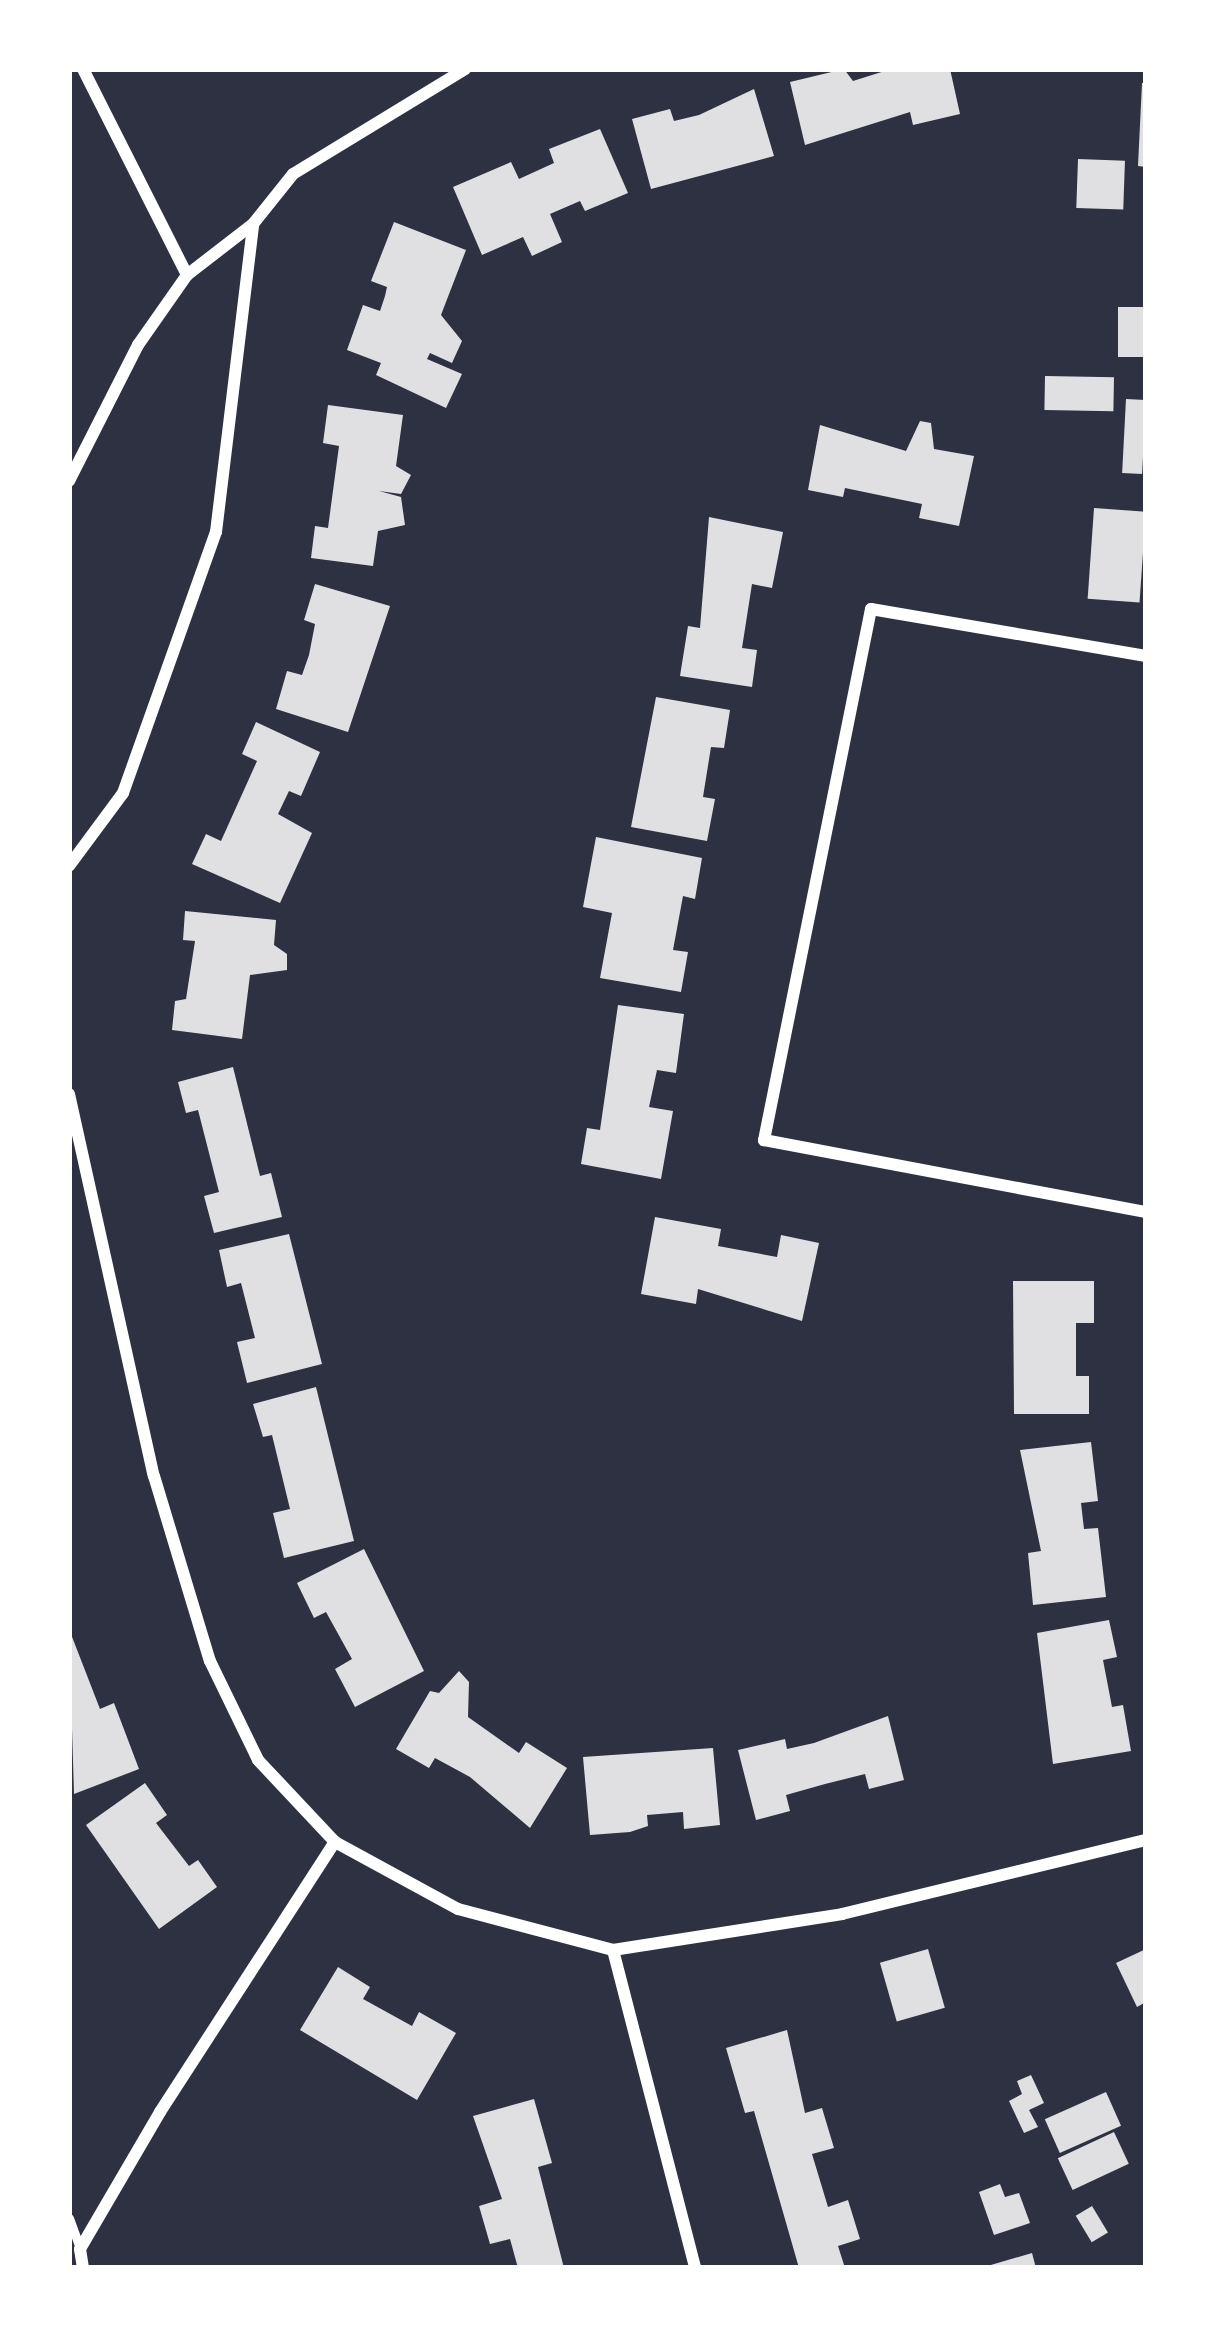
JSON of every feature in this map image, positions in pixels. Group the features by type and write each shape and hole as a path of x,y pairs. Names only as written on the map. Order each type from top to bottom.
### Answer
{"street":[{"path":"83,69 187,275"},
{"path":"69,481 138,345 187,275 253,224 292,174 465,69"},
{"path":"69,866 123,793 215,532 253,224"},
{"path":"1146,656 871,609 764,1140 1146,1212"},
{"path":"69,1094 154,1476 210,1660 259,1760 334,1843 458,1910 613,1950 864,1910 1146,1840"},
{"path":"82,2268 80,2248 334,1843"},
{"path":"613,1950 695,2268"}],"lane":[{"path":"69,2218 80,2248"}],"building":[{"path":"844,69 853,81 891,69 950,69 960,114 913,125 910,112 805,145 790,82"},
{"path":"1142,83 1146,83 1146,167 1138,166"},
{"path":"754,89 774,156 651,189 632,119 670,109 674,121 699,115"},
{"path":"600,129 628,193 585,211 580,201 550,214 562,242 532,256 523,237 482,255 453,187 511,162 519,179 554,163 549,149"},
{"path":"1078,159 1125,161 1123,210 1076,208"},
{"path":"394,222 466,250 441,315 462,341 452,363 430,353 427,359 462,374 446,408 376,375 381,363 347,350 363,305 380,311 387,287 371,281"},
{"path":"1118,307 1146,307 1146,357 1118,357"},
{"path":"1045,376 1114,377 1113,411 1044,410"},
{"path":"1126,399 1146,400 1142,474 1122,473"},
{"path":"328,405 403,415 396,466 411,475 401,494 379,491 401,497 405,525 378,531 373,566 311,558 315,526 328,528 339,446 323,443"},
{"path":"920,421 931,423 934,449 974,456 959,526 919,518 922,504 845,488 843,497 808,490 820,425 906,451"},
{"path":"1094,508 1146,512 1140,602 1088,599"},
{"path":"709,517 783,532 772,588 752,584 742,648 757,650 752,687 680,676 688,626 700,628"},
{"path":"315,584 390,606 348,732 276,709 287,671 302,675 309,655 315,624 304,620"},
{"path":"656,697 730,710 724,748 711,747 703,797 715,799 707,841 631,827"},
{"path":"256,722 320,752 301,796 289,791 278,814 312,833 280,903 192,864 206,834 221,841 257,761 242,754"},
{"path":"596,837 702,858 695,899 683,896 673,950 688,952 681,992 600,978 612,913 583,907"},
{"path":"185,911 276,920 274,945 287,954 287,970 250,975 242,1039 172,1030 175,1001 186,999 195,941 183,940"},
{"path":"618,1005 684,1014 676,1073 657,1070 649,1107 673,1111 661,1179 581,1164 587,1128 600,1130"},
{"path":"233,1067 260,1176 271,1173 282,1217 214,1233 204,1196 219,1192 198,1110 186,1113 178,1082"},
{"path":"655,1217 721,1229 718,1246 777,1257 781,1235 819,1243 802,1321 698,1289 696,1304 641,1294"},
{"path":"289,1234 322,1364 247,1383 237,1342 255,1338 241,1283 227,1287 219,1250"},
{"path":"1013,1281 1094,1281 1094,1323 1076,1323 1076,1376 1089,1376 1089,1414 1014,1414"},
{"path":"316,1387 354,1541 284,1558 273,1513 290,1509 272,1435 263,1437 253,1404"},
{"path":"1091,1442 1098,1501 1081,1503 1084,1529 1098,1528 1106,1597 1033,1605 1028,1553 1041,1551 1020,1450"},
{"path":"364,1549 424,1671 355,1707 335,1669 352,1659 326,1612 314,1618 297,1583"},
{"path":"1109,1620 1117,1657 1103,1660 1112,1707 1123,1705 1131,1751 1053,1764 1037,1633"},
{"path":"69,1629 100,1709 114,1703 139,1769 74,1794"},
{"path":"459,1671 469,1682 468,1717 519,1753 526,1742 567,1768 530,1828 470,1777 435,1758 429,1768 396,1749 430,1691 439,1693"},
{"path":"888,1716 904,1780 869,1789 865,1774 825,1784 786,1795 790,1811 756,1820 738,1750 785,1739 787,1749 814,1743"},
{"path":"713,1748 720,1825 684,1829 683,1812 647,1815 648,1826 630,1832 590,1835 583,1757"},
{"path":"145,1783 167,1815 156,1823 189,1866 198,1860 217,1887 159,1929 86,1825"},
{"path":"928,1949 945,2008 897,2021 880,1963"},
{"path":"1146,1949 1146,2002 1137,2007 1116,1963"},
{"path":"338,1967 370,1987 363,1999 412,2026 419,2012 456,2033 417,2100 300,2030"},
{"path":"787,2030 805,2113 822,2108 834,2148 812,2154 828,2207 848,2200 860,2239 838,2246 845,2268 799,2268 754,2111 745,2113 726,2048"},
{"path":"1031,2075 1044,2103 1029,2110 1038,2127 1024,2133 1009,2101 1022,2094 1017,2081"},
{"path":"1106,2092 1121,2126 1060,2153 1045,2119"},
{"path":"534,2099 552,2163 538,2167 564,2268 518,2268 510,2239 490,2244 479,2206 502,2199 473,2116"},
{"path":"1114,2132 1129,2164 1073,2190 1058,2158"},
{"path":"1000,2184 1005,2197 1019,2193 1030,2223 994,2235 979,2192"},
{"path":"1092,2206 1108,2233 1092,2242 1076,2216"},
{"path":"1032,2253 1036,2268 984,2268 984,2267"}]}
